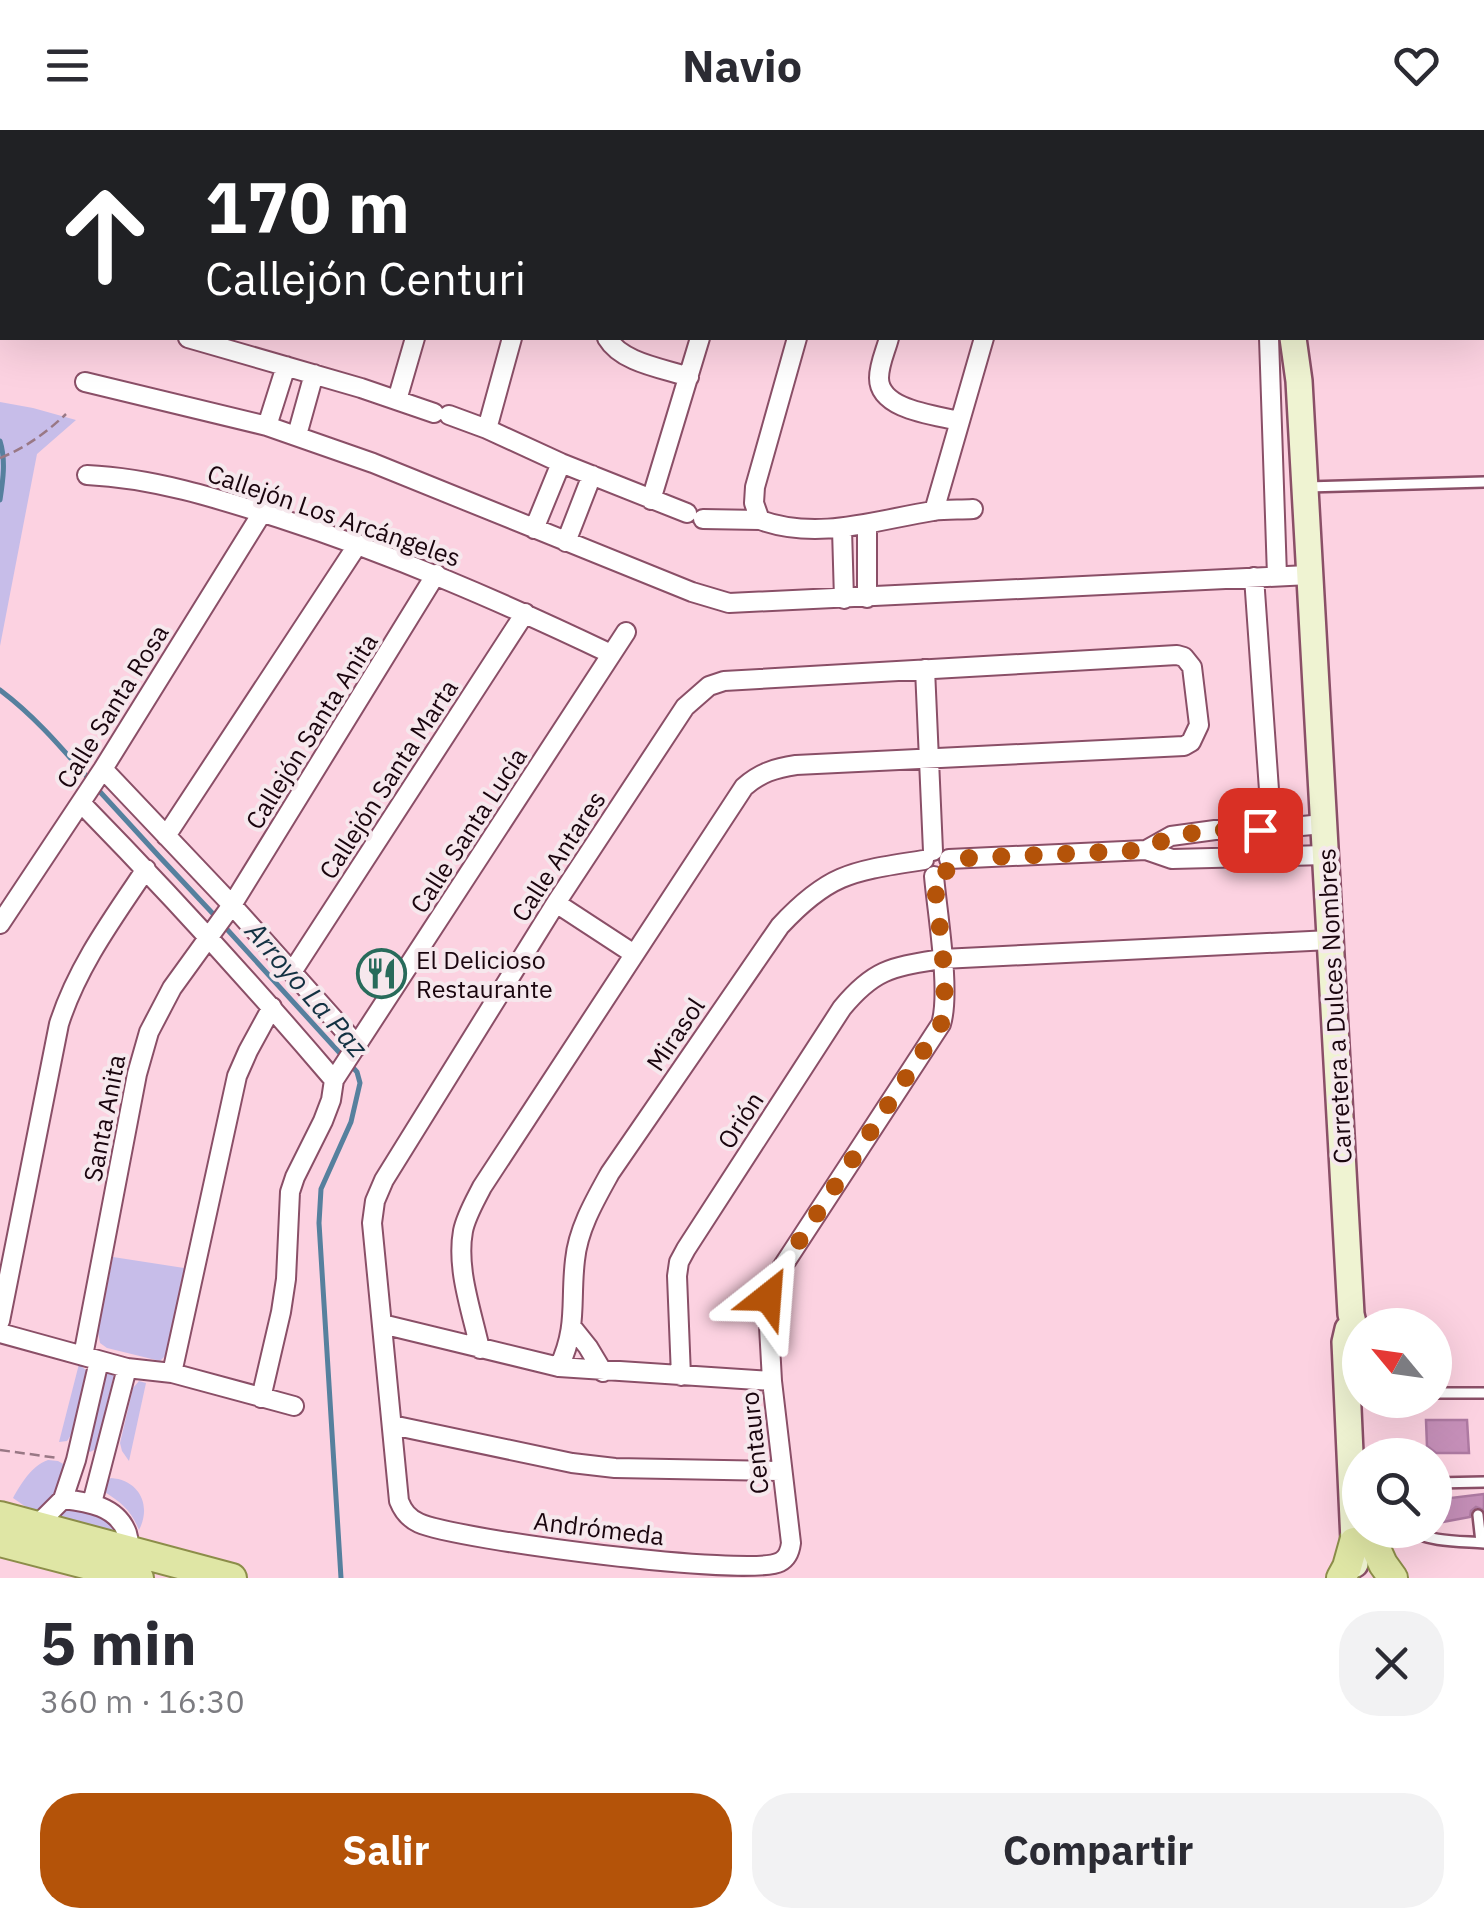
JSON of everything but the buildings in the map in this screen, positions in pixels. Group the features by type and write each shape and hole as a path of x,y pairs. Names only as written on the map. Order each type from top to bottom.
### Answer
{"main road":[{"name":"Carretera a Dulces Nombres","path":"1293,340 1299,381 1351,1308"},
{"path":"13,1530 49,1555 117,1560 232,1578"},
{"path":"13,1530 117,1560 139,1578"},
{"path":"1341,1578 1360,1548"},
{"name":"Carretera a Dulces Nombres","path":"1356,1578 1364,1548"},
{"name":"Carretera a Dulces Nombres","path":"1369,1548 1376,1578"},
{"path":"1373,1548 1393,1578"}],"street":[{"path":"397,400 414,340"},
{"path":"487,429 511,340"},
{"path":"609,340 620,353 689,377"},
{"path":"650,500 699,340"},
{"path":"760,520 754,504 755,487 795,340"},
{"path":"889,340 879,380 885,396 901,406 959,422"},
{"path":"934,511 983,340"},
{"path":"1269,340 1276,576"},
{"path":"226,343 286,366 487,429 695,516 842,528 934,511 973,509"},
{"path":"268,426 286,366"},
{"path":"296,435 314,374"},
{"path":"85,382 296,435 729,604 1309,575"},
{"path":"534,529 561,463"},
{"name":"Callejón Los Arcángeles","path":"87,474 128,476 177,487 358,544 436,574 611,654"},
{"path":"566,542 592,475"},
{"name":"Calle Santa Rosa","path":"0,924 84,800 262,512"},
{"path":"867,525 868,598"},
{"path":"842,528 844,599"},
{"path":"166,836 358,544"},
{"name":"Callejón Santa Anita","path":"229,909 436,574"},
{"path":"1254,577 1269,790 1258,856"},
{"name":"Callejón Santa Marta","path":"292,972 525,613"},
{"name":"Calle Santa Lucía","path":"261,1398 286,1280 290,1192 327,1110 335,1078 626,632"},
{"name":"Calle Antares","path":"404,1512 399,1501 372,1223 375,1201 396,1158 556,903 685,708 709,686 724,681 1177,655 1192,667 1198,725 1191,742 1184,746 929,759"},
{"path":"925,669 935,861"},
{"path":"480,1349 462,1248 471,1209 728,807 757,775 772,769 929,759"},
{"path":"101,773 166,836 229,909 292,972 356,1048"},
{"path":"84,800 335,1078"},
{"name":"Mirasol","path":"1146,850 1171,836 1323,824"},
{"name":"Mirasol","path":"559,1367 570,1344 575,1257 594,1203 610,1173 780,926 802,902 830,882 860,870 935,861 1146,850 1172,859 1325,854"},
{"name":"Centauro","path":"790,1552 772,1381 768,1308 772,1286 936,1033 943,1016 935,861"},
{"path":"0,1321 59,1024 99,940 146,869"},
{"path":"556,903 634,954"},
{"name":"Santa Anita","path":"63,1499 76,1460 144,1046 172,988 229,909"},
{"name":"Orión","path":"681,1376 677,1276 686,1249 842,1008 875,976 897,966 942,960 1330,940"},
{"path":"172,1373 237,1076 272,1007"},
{"path":"382,1324 559,1367 772,1381"},
{"path":"572,1327 602,1372"},
{"path":"0,1334 127,1368 172,1373 294,1406"},
{"path":"92,1503 127,1368"},
{"path":"392,1426 572,1463 615,1468 782,1471"},
{"path":"76,1460 100,1466"},
{"path":"13,1530 63,1499 92,1503 122,1522 128,1537 117,1560"},
{"name":"Andrómeda","path":"404,1512 423,1525 528,1546 678,1563 770,1565 779,1563 790,1552"}],"lane":[{"path":"1305,488 1484,482"},
{"path":"1452,1393 1484,1393"},
{"path":"1452,1483 1479,1482 1475,1495"},
{"path":"1452,1541 1483,1542 1478,1515"}],"path":[{"path":"0,458 18,451 66,414"},
{"path":"0,1450 76,1460"}],"shaded area":[{"path":"0,402 76,420 37,454 0,646"},
{"path":"113,1257 184,1268 167,1354 160,1361 100,1343 98,1332"},
{"path":"79,1364 88,1372 71,1435 67,1441 59,1442"},
{"path":"107,1370 114,1374 96,1449 90,1452 86,1448"},
{"path":"139,1381 146,1383 129,1461 120,1443 133,1388"},
{"path":"48,1460 65,1465 63,1486 39,1510 29,1509 13,1498 32,1471"},
{"path":"111,1478 129,1483 140,1495 144,1512 139,1530 125,1507 103,1491"},
{"path":"74,1507 95,1508 121,1534 58,1517"}],"waterway":[{"name":"Arroyo La Paz","path":"0,441 0,500"},
{"name":"Arroyo La Paz","path":"0,690 54,739 217,918"},
{"name":"Arroyo La Paz","path":"224,926 357,1072 360,1083 351,1122 321,1189 319,1223 341,1578"}],"place":[{"name":"El Delicioso Restaurante","path":"381,973"}],"route":[{"path":"768,1297 777,1275 941,1024 942,960 934,876 946,872 949,859 1146,850 1171,836 1215,830 1260,830"}]}
